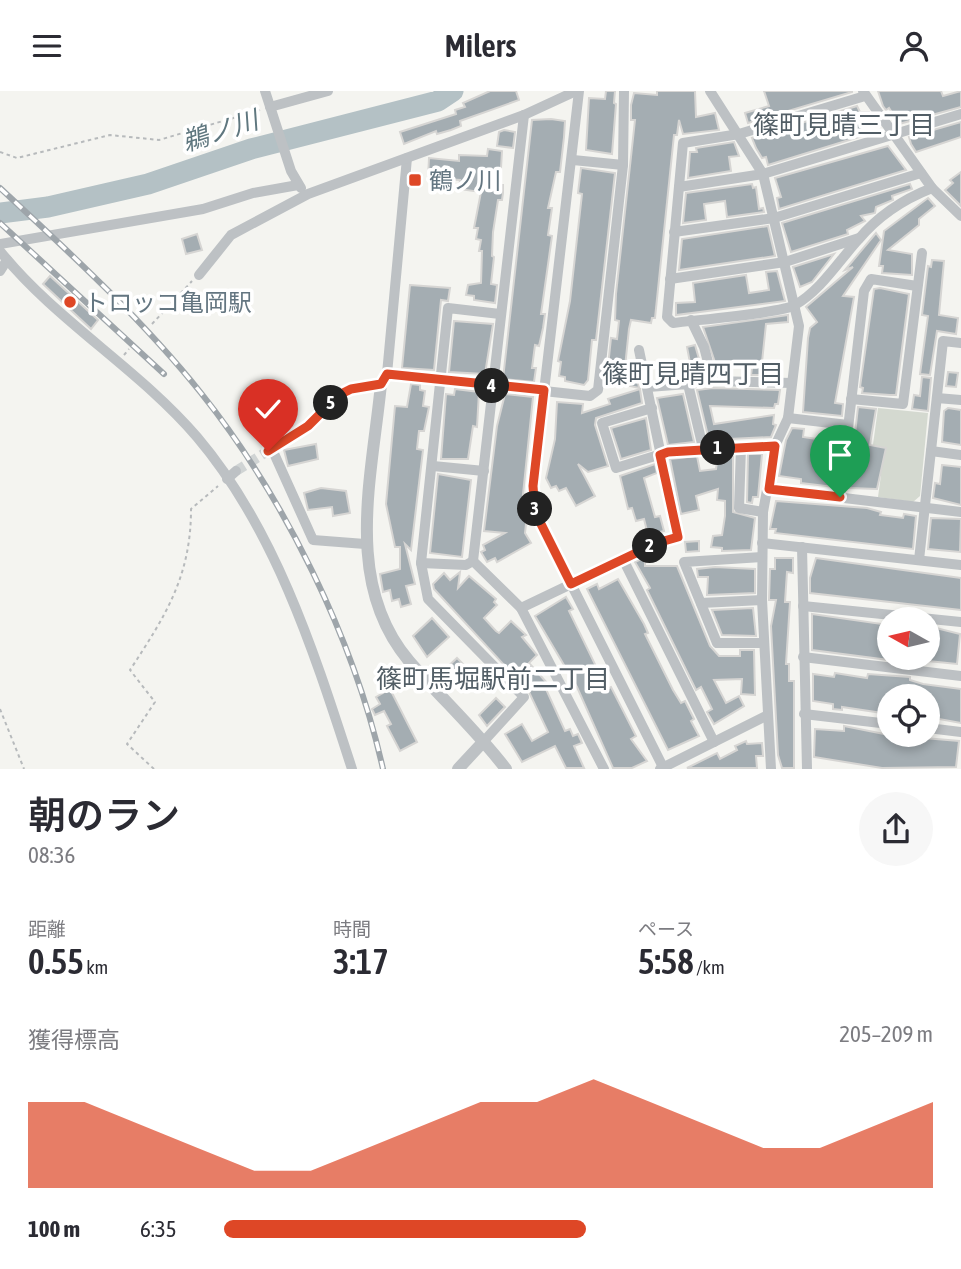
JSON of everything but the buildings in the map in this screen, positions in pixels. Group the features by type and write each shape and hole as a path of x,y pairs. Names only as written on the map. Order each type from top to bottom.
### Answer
{"street":[{"path":"265,91 291,171 298,185 308,194"},
{"path":"271,111 328,91"},
{"path":"199,275 231,235 308,194 524,115 578,91 573,160 533,486 535,512 662,768 766,716"},
{"path":"365,544 313,540 270,450 308,426 339,395 384,379 443,380 590,396 598,390 623,165 624,91"},
{"path":"710,91 763,174 799,326 788,418 775,446 763,512 762,600 766,716 771,768"},
{"path":"932,188 907,198 859,237 832,272 796,305 673,323 667,317 683,143 739,134 864,93 932,188 961,216"},
{"path":"679,187 763,174 961,114"},
{"path":"473,561 524,115"},
{"path":"407,158 365,544 370,589 386,628 408,660 506,768"},
{"path":"573,160 623,165"},
{"path":"674,232 774,218 921,173"},
{"path":"0,244 203,209 253,193 298,185"},
{"path":"670,279 785,262 859,237"},
{"path":"0,251 162,401 198,438 227,479 257,528 293,602 323,678 352,768"},
{"path":"851,398 903,404 922,253"},
{"path":"0,271 8,260"},
{"path":"840,497 864,291 871,279 917,286"},
{"path":"458,768 524,697 428,599 421,563 443,380 448,308 500,314"},
{"path":"691,320 704,347 713,381"},
{"path":"919,560 943,341 961,343"},
{"path":"521,608 623,559 678,537 639,349"},
{"path":"648,387 713,381 792,383"},
{"path":"688,384 703,448"},
{"path":"937,398 961,400"},
{"path":"652,408 602,423 616,468 660,455 703,448 775,446"},
{"path":"788,418 848,425"},
{"path":"741,447 739,508 763,512"},
{"path":"931,451 961,455"},
{"path":"433,465 484,471"},
{"path":"227,479 236,471"},
{"path":"769,489 961,512"},
{"path":"762,543 961,565"},
{"path":"802,547 807,768"},
{"path":"762,557 684,562 718,643 764,643"},
{"path":"623,559 714,742"},
{"path":"421,563 466,565 473,561"},
{"path":"473,561 521,608 604,768"},
{"path":"701,603 762,600"},
{"path":"803,606 961,622"},
{"path":"803,657 961,676"},
{"path":"804,713 877,722"},
{"path":"940,729 961,732"}],"path":[{"path":"0,152 17,158 110,135 159,140 271,111"},
{"path":"152,324 199,275"},
{"path":"154,768 127,744 155,702 130,670 171,607 191,540 191,509 227,479"},
{"path":"0,709 24,768"}],"shaded area":[{"path":"878,408 928,413 920,496 913,502 878,497 881,475 869,474"}],"waterway":[{"name":"鵜ノ川","path":"0,213 48,207 148,184 251,149 438,101 453,91"}],"tunnel":[{"path":"236,471 268,451"}],"railway":[{"path":"0,188 154,338 201,393 260,477 287,523 335,620 354,670 383,769"},
{"path":"0,223 164,374"}],"place":[{"name":"鶴ノ川","path":"415,180"},
{"name":"トロッコ亀岡駅","path":"70,302"}],"district":[{"name":"篠町見晴三丁目","path":"844,125"},
{"name":"篠町見晴四丁目","path":"693,374"},
{"name":"篠町馬堀駅前二丁目","path":"493,679"}],"route":[{"path":"268,451 308,426 339,395 351,389 381,384 387,374 544,390 533,486 535,512 571,584 657,543 678,537 660,455 668,452 775,446 769,489 840,497"}]}
